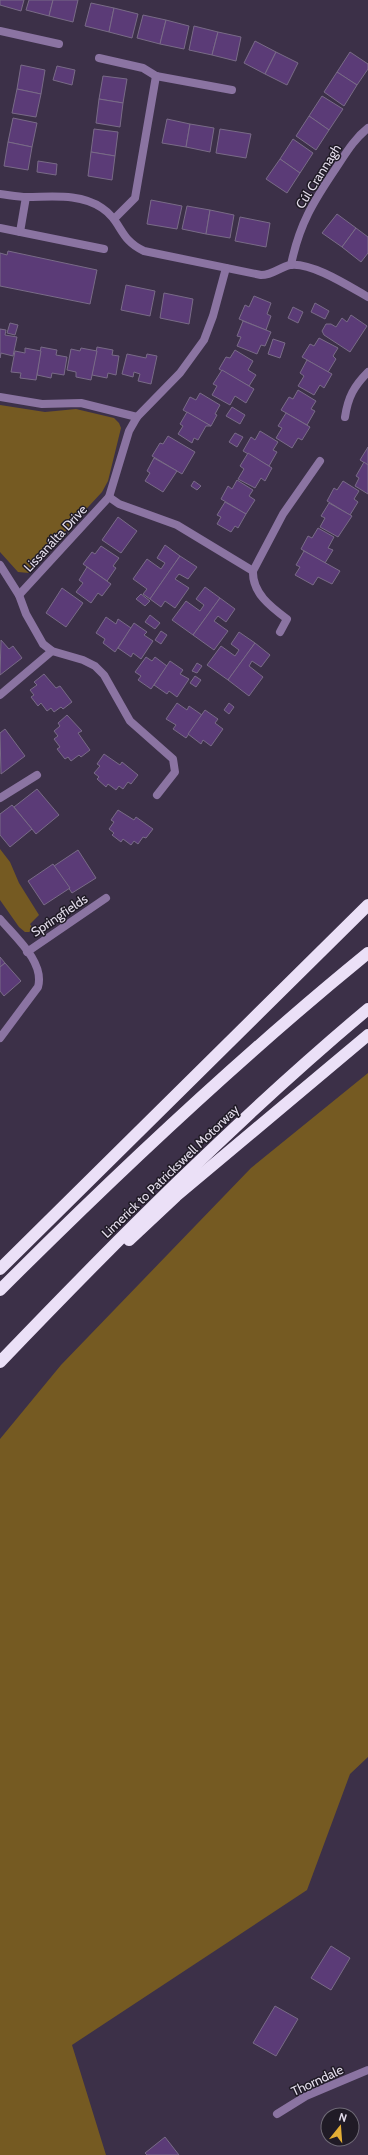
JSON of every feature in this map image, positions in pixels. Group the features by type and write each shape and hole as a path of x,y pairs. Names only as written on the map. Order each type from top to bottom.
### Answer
{"highway":[{"path":"0,1269 368,905"},
{"path":"0,1290 156,1137 269,1035 368,953"},
{"name":"Limerick to Patrickswell Motorway","path":"1,1361 167,1191 265,1097 368,1009"},
{"path":"1,1361 176,1196 368,1035"}],"street":[{"path":"0,40 1,31 59,44"},
{"path":"98,58 143,68 156,76 232,90"},
{"path":"114,219 135,198 156,76"},
{"name":"Cúl Crannagh","path":"291,265 296,239 312,205 356,138 368,128"},
{"path":"0,194 26,197 63,196 82,199 103,208 114,219 132,246 144,251 226,268 269,275 291,265 307,267 368,297"},
{"path":"20,232 26,197"},
{"path":"0,228 104,249"},
{"path":"226,268 213,316 204,340 180,373 137,417 129,431 109,497 119,504 177,525 253,571"},
{"path":"345,417 348,400 353,387 368,372"},
{"path":"0,397 42,404 81,403 137,417"},
{"path":"280,632 287,619 262,598 253,578 253,571 283,514 320,461"},
{"name":"Lissanálta Drive","path":"19,595 109,497"},
{"name":"Lissanálta Drive","path":"0,565 19,595 36,634 52,651"},
{"path":"0,695 52,651 83,660 95,666 107,681 130,721 173,759 175,772 157,795"},
{"path":"0,798 37,775"},
{"name":"Springfields","path":"27,952 106,898"},
{"name":"Springfields","path":"0,919 27,952 40,973 38,987 0,1038"},
{"name":"Thorndale","path":"276,2114 306,2096 368,2070"}],"shaded area":[{"path":"0,405 45,412 76,409 114,418 119,423 121,428 108,481 102,492 64,533 60,530 36,557 39,562 29,573 18,572 0,552"},
{"path":"0,849 10,862 19,883 39,915 30,924 33,929 29,932 25,932 19,927 0,900"},
{"path":"368,1073 368,1757 350,1774 307,1890 72,2045 106,2155 0,2155 0,1439 61,1365 251,1168"}],"building":[{"path":"0,0 24,0 21,11 0,5"},
{"path":"29,0 53,0 49,16 26,10"},
{"path":"53,0 78,0 73,22 49,16"},
{"path":"91,3 114,8 109,32 85,26"},
{"path":"114,8 138,14 132,38 109,32"},
{"path":"143,15 166,20 160,44 137,38"},
{"path":"166,20 189,26 184,49 160,44"},
{"path":"194,26 218,32 212,55 189,50"},
{"path":"218,32 241,37 236,61 212,55"},
{"path":"255,41 276,52 265,74 244,63"},
{"path":"276,52 298,63 287,85 265,74"},
{"path":"350,52 368,64 368,69 357,85 337,72"},
{"path":"21,65 45,70 41,94 17,89"},
{"path":"57,66 75,70 72,85 53,80"},
{"path":"337,72 357,85 344,106 324,92"},
{"path":"103,76 127,79 123,103 99,99"},
{"path":"17,89 41,94 36,117 12,113"},
{"path":"322,96 343,109 329,130 309,116"},
{"path":"99,99 123,103 120,127 96,123"},
{"path":"309,116 329,130 316,150 296,136"},
{"path":"13,118 37,123 32,147 8,142"},
{"path":"167,119 190,124 186,147 162,143"},
{"path":"190,124 214,128 210,152 186,147"},
{"path":"94,129 118,132 115,156 91,152"},
{"path":"220,129 251,134 246,158 216,153"},
{"path":"293,139 313,153 300,173 280,159"},
{"path":"8,142 32,147 28,170 4,166"},
{"path":"91,152 115,156 112,180 88,176"},
{"path":"280,159 300,173 287,193 266,179"},
{"path":"38,161 57,164 56,175 37,172"},
{"path":"151,200 182,206 177,229 147,224"},
{"path":"187,206 210,210 206,234 182,229"},
{"path":"210,210 234,215 230,238 206,234"},
{"path":"337,214 356,228 342,247 322,233"},
{"path":"240,217 270,223 266,247 235,241"},
{"path":"356,228 368,237 368,253 361,262 342,247"},
{"path":"8,251 97,270 90,304 0,286 0,253 7,255"},
{"path":"126,285 155,291 150,316 121,310"},
{"path":"164,293 193,299 189,324 160,318"},
{"path":"254,296 271,303 267,314 271,316 266,330 239,319 245,305 249,307"},
{"path":"315,303 329,311 325,319 311,312"},
{"path":"293,307 303,312 298,323 288,318"},
{"path":"351,315 367,326 350,352 324,335 322,331 326,324 331,324 336,327 342,318 347,322"},
{"path":"243,321 271,332 265,346 261,345 257,354 237,346 241,337 237,336"},
{"path":"10,323 18,325 15,335 7,333"},
{"path":"0,329 6,330 5,335 17,337 13,356 1,353 0,358"},
{"path":"319,338 338,348 333,356 336,359 328,372 302,357 310,344 314,346"},
{"path":"273,339 285,343 280,358 268,354"},
{"path":"41,347 57,350 56,355 67,357 64,375 52,373 51,378 37,375"},
{"path":"97,347 113,350 112,355 119,356 116,375 108,373 107,378 92,375"},
{"path":"25,348 41,351 36,380 20,378 21,373 11,372 15,351 25,353"},
{"path":"81,348 97,351 91,380 76,377 76,372 67,370 71,349 80,351"},
{"path":"235,350 253,361 248,370 256,375 249,386 219,369 226,357 230,358"},
{"path":"127,354 146,358 147,354 157,356 151,384 138,381 140,374 134,372 133,377 122,374"},
{"path":"307,360 332,374 324,388 320,385 314,395 298,386 304,376 300,373"},
{"path":"222,370 254,389 246,403 235,396 230,405 212,395 217,386 213,384"},
{"path":"298,390 316,401 311,409 315,411 307,425 281,410 289,397 293,399"},
{"path":"200,393 220,405 211,426 183,410 190,397 196,400"},
{"path":"232,407 245,415 240,424 226,416"},
{"path":"187,412 211,426 206,426 198,440 194,438 192,443 178,434 183,426 180,424"},
{"path":"286,413 310,427 302,440 298,438 292,448 276,438 282,428 278,426"},
{"path":"260,431 278,442 273,450 277,452 269,466 243,451 251,437 255,440"},
{"path":"235,433 243,437 237,447 229,442"},
{"path":"168,436 195,452 182,474 152,456 160,443 163,444"},
{"path":"368,447 368,465 360,460"},
{"path":"248,453 272,468 265,481 261,478 255,488 238,479 244,469 240,466"},
{"path":"154,458 177,471 163,492 145,481 150,473 147,471"},
{"path":"364,462 368,465 368,494 355,486 359,478 356,476"},
{"path":"237,480 253,490 249,496 255,500 246,514 221,499 228,486 232,489"},
{"path":"194,481 201,486 197,490 191,486"},
{"path":"343,481 359,491 354,499 358,502 350,515 327,501 334,488 337,490"},
{"path":"225,502 246,514 238,528 235,526 231,532 217,524 221,517 217,515"},
{"path":"329,503 352,516 338,537 320,527 325,518 321,516"},
{"path":"118,517 137,531 121,553 102,540"},
{"path":"318,528 334,537 328,548 333,550 325,563 301,549 308,536 312,538"},
{"path":"165,545 180,556 150,599 143,594 147,589 133,579 147,559 161,569 165,563 157,558"},
{"path":"101,546 119,558 113,566 116,568 107,581 83,564 92,552 95,554"},
{"path":"304,551 340,571 332,584 318,577 313,585 295,575 300,567 296,565"},
{"path":"180,556 197,567 188,579 179,574 175,579 189,588 175,608 165,601 161,607 150,599"},
{"path":"87,567 111,584 102,596 98,593 91,603 76,592 83,583 79,580"},
{"path":"205,587 220,598 193,635 172,620 186,601 200,611 204,605 196,599"},
{"path":"62,588 83,603 66,627 46,613"},
{"path":"141,594 150,601 145,606 136,599"},
{"path":"220,598 235,609 226,622 218,616 214,621 228,631 214,650 193,635"},
{"path":"150,615 160,623 155,629 145,622"},
{"path":"106,617 116,624 118,619 131,628 115,652 103,643 105,639 96,633"},
{"path":"134,623 147,632 144,635 153,641 141,659 133,653 131,657 118,648"},
{"path":"161,631 167,635 161,644 155,640"},
{"path":"239,632 255,643 228,680 207,665 221,646 235,656 239,650 231,644"},
{"path":"1,640 9,649 13,646 22,658 0,675"},
{"path":"255,643 270,655 261,667 252,661 249,666 263,677 249,696 228,680"},
{"path":"146,657 152,661 155,657 167,666 151,689 138,680 141,676 135,672"},
{"path":"170,661 183,670 180,674 189,679 177,697 169,691 167,694 154,685"},
{"path":"197,663 202,666 197,673 192,671"},
{"path":"44,674 56,688 60,686 72,702 63,709 61,707 54,712 51,708 47,711 41,703 38,706 31,697 34,695 30,690 37,685 34,682"},
{"path":"195,676 201,680 196,687 190,683"},
{"path":"177,703 187,710 189,706 202,715 186,738 173,729 176,725 166,719"},
{"path":"229,703 234,707 229,714 224,710"},
{"path":"205,710 218,719 215,723 223,729 211,746 203,740 201,744 188,734"},
{"path":"67,715 82,731 78,733 90,750 81,757 79,755 71,761 68,757 65,759 57,749 60,747 54,739 58,736 54,731 60,726 58,723"},
{"path":"5,729 25,756 1,774 0,733"},
{"path":"104,754 120,765 122,762 138,775 131,784 128,782 123,789 119,786 116,790 108,784 106,787 97,779 99,777 94,773 100,766 97,764"},
{"path":"37,789 59,815 36,834 14,807"},
{"path":"12,805 32,829 10,847 0,835 0,814"},
{"path":"118,810 134,820 136,817 153,829 146,838 143,837 138,844 134,841 131,845 123,839 121,842 112,835 114,833 109,829 114,822 111,820"},
{"path":"78,850 96,878 72,893 54,866"},
{"path":"53,864 70,888 44,905 28,881"},
{"path":"0,957 5,963 0,967"},
{"path":"5,963 21,981 4,996 0,991 0,967"},
{"path":"331,1946 350,1958 331,1990 311,1978"},
{"path":"275,2006 298,2019 276,2056 253,2043"},
{"path":"165,2137 179,2155 147,2155 145,2153"}]}
